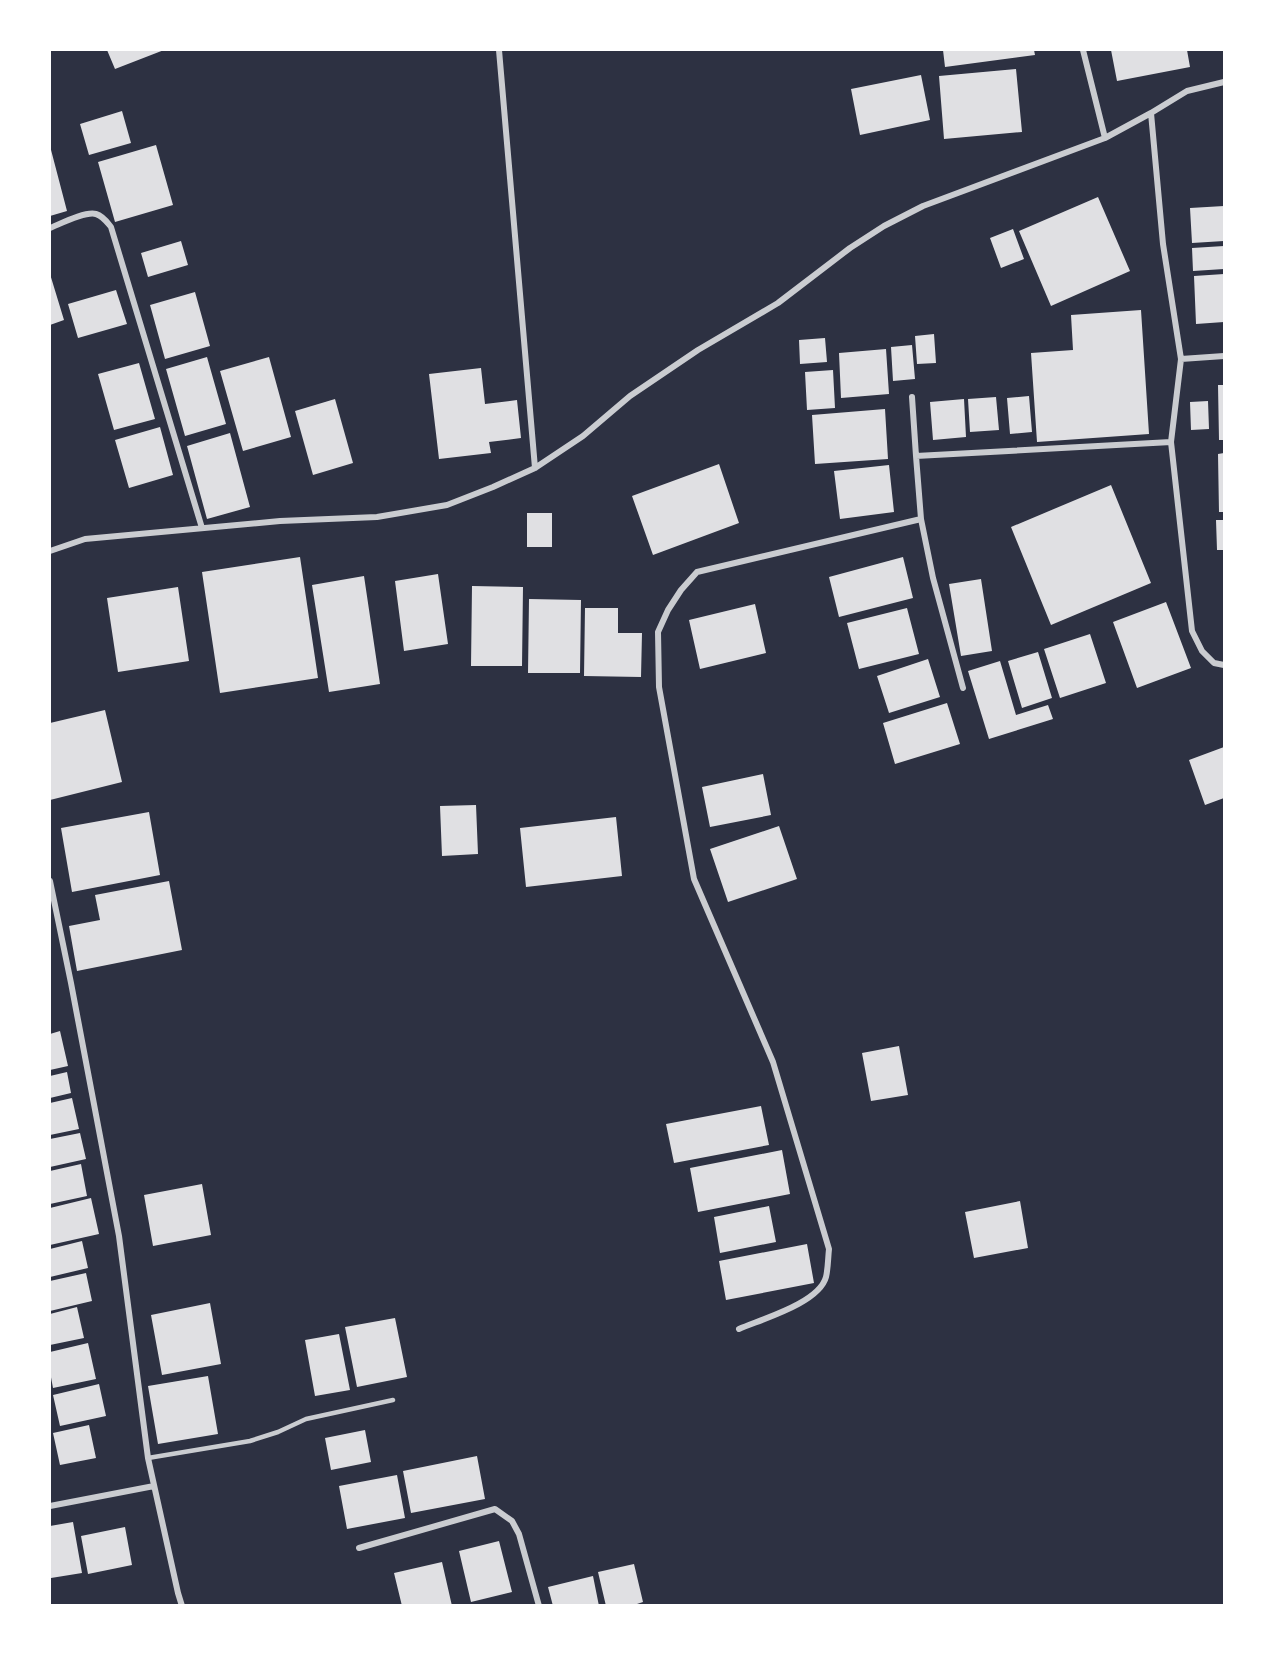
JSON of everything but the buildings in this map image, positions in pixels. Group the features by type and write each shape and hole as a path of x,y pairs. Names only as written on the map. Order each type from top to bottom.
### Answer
{"street":[{"path":"499,50 535,468"},
{"path":"1083,50 1105,138"},
{"path":"50,551 85,539 280,521 377,517 447,505 535,468 583,436 630,396 698,350 778,303 850,248 884,226 923,206 1105,138 1187,91 1224,82"},
{"path":"1151,113 1163,244 1181,359 1171,442 1192,631 1202,651 1214,663 1224,665"},
{"path":"50,228 87,214 96,214 111,227 202,528"},
{"path":"1181,359 1224,356"},
{"path":"912,397 921,519 933,578 963,688"},
{"path":"916,456 1171,442"},
{"path":"739,1329 807,1301 826,1279 829,1249 772,1062 694,879 659,687 658,632 681,590 697,572 921,519"},
{"path":"50,881 119,1236 148,1458 182,1605"},
{"path":"50,1506 154,1485"},
{"path":"359,1548 495,1509 512,1521 519,1534 539,1605"}],"lane":[{"path":"148,1458 249,1441 278,1432 306,1419 393,1400"}]}
